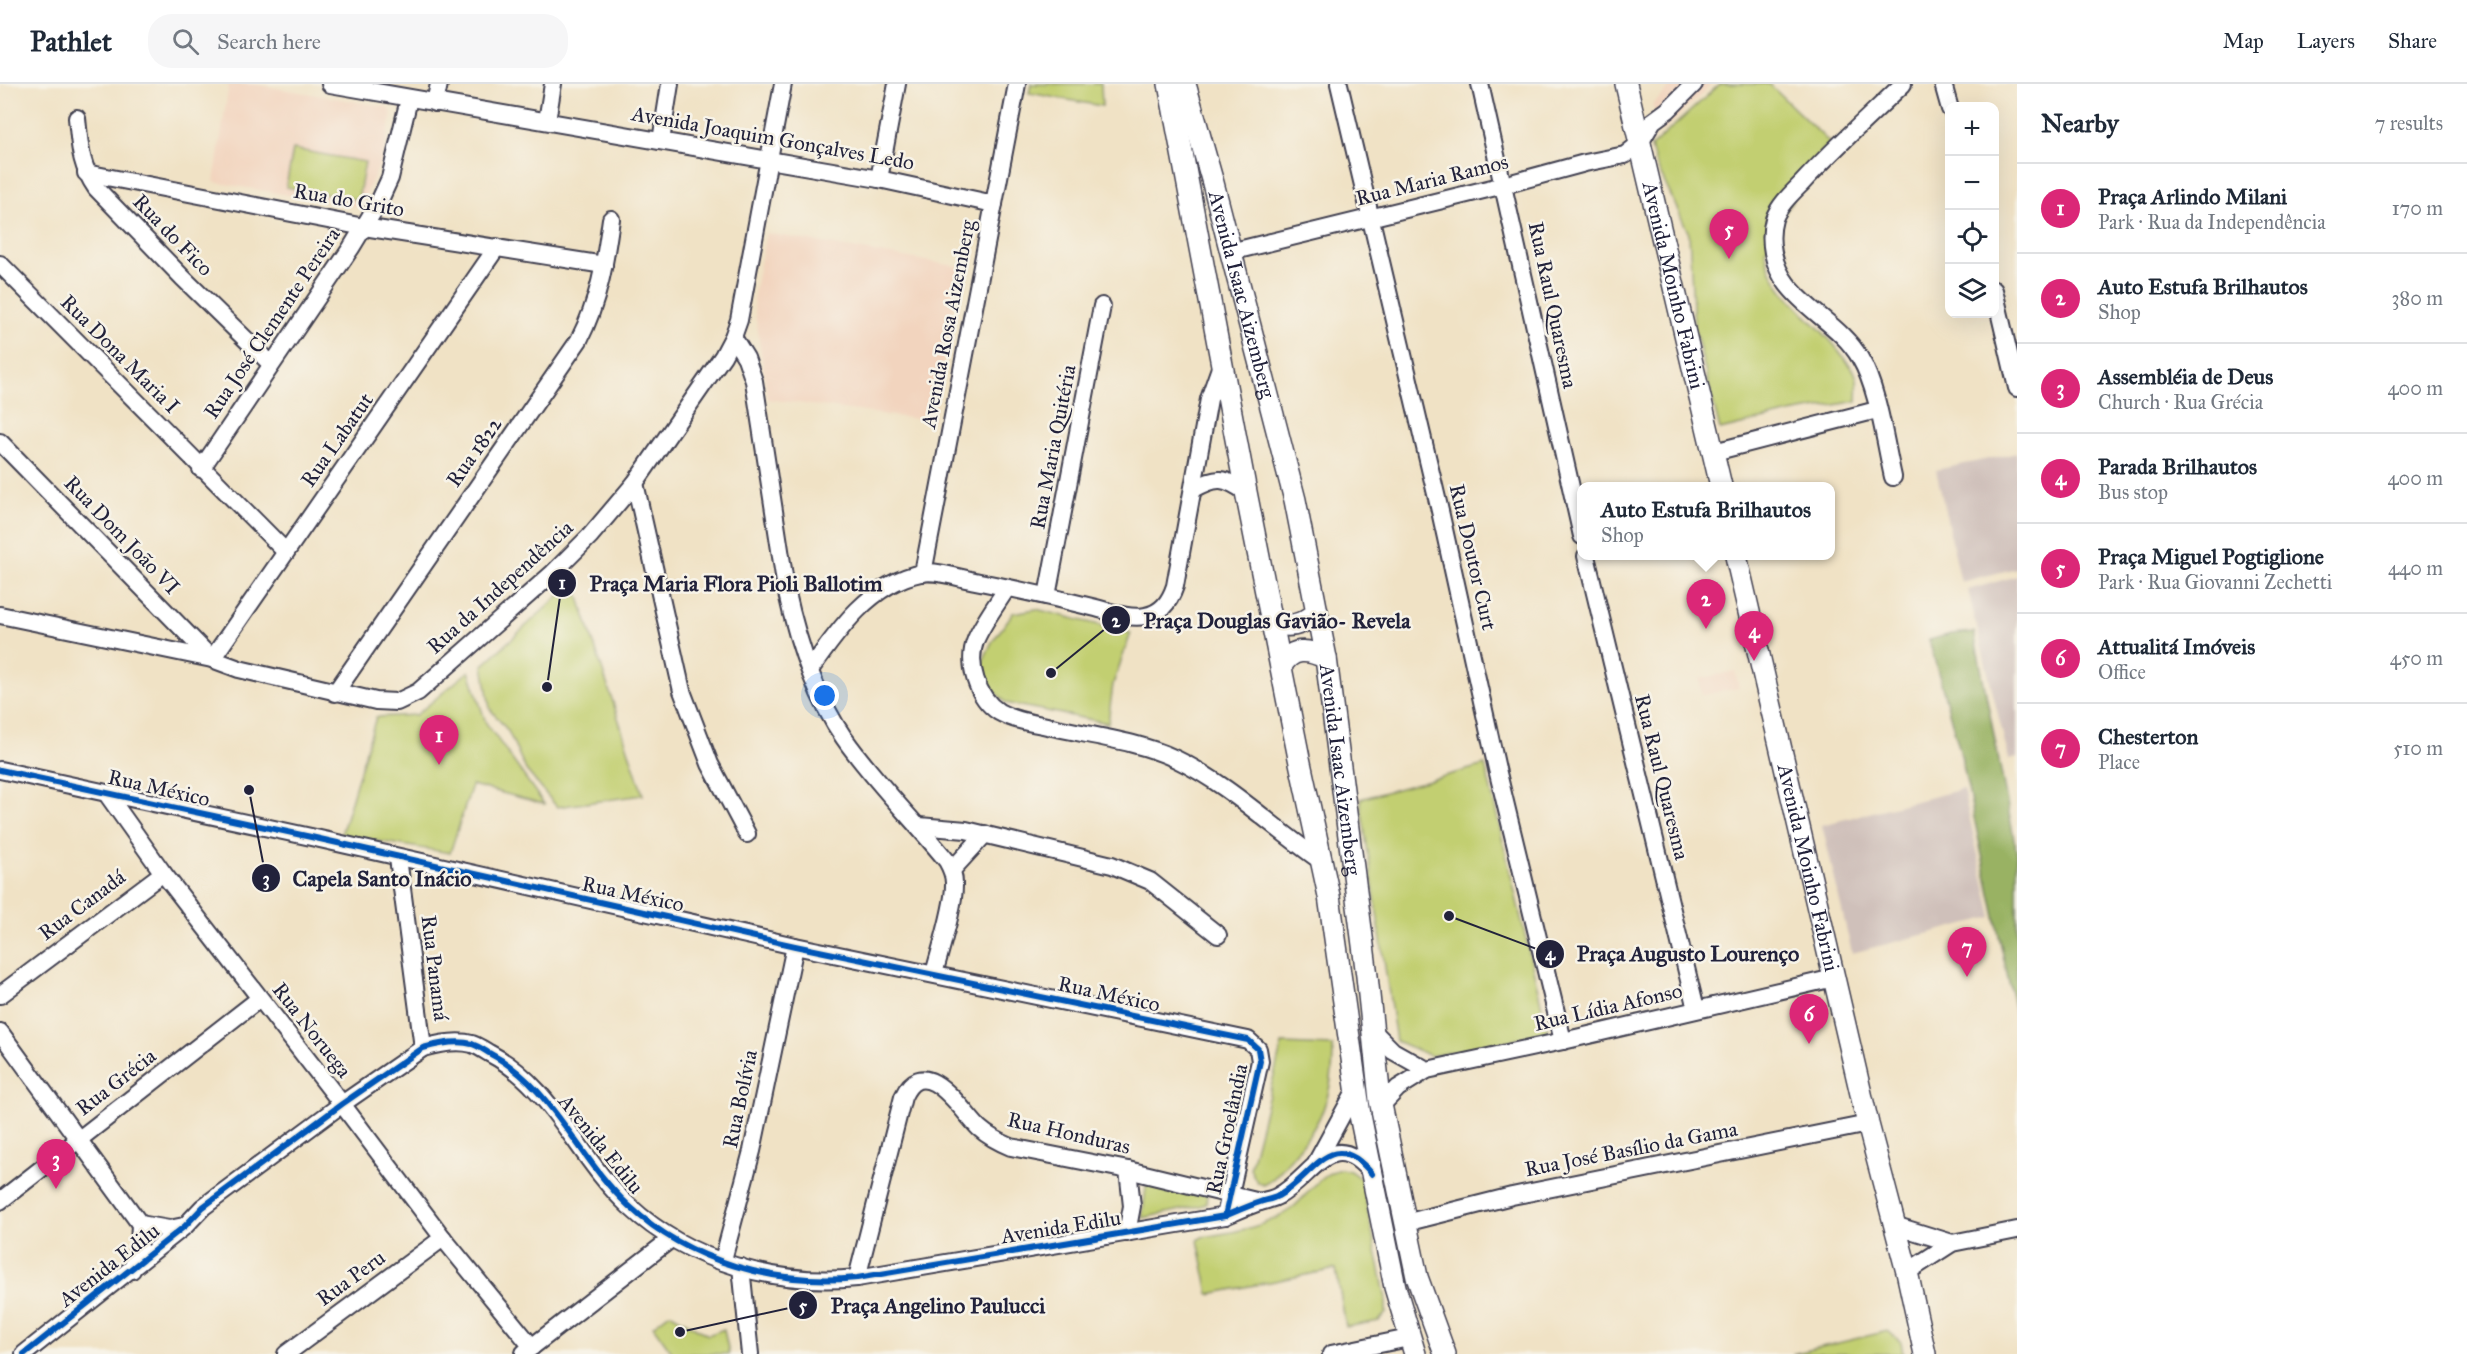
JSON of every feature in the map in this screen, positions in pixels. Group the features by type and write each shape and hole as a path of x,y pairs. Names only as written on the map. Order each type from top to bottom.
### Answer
{"street":[{"name":"Avenida Joaquim Gonçalves Ledo","path":"330,84 879,179 994,204"},
{"path":"435,103 439,84"},
{"path":"547,121 553,84"},
{"path":"661,141 670,84"},
{"name":"Rua da Independência","path":"0,615 212,659 239,669 334,693 385,702 408,699 569,558 635,483 704,386 733,337 783,84"},
{"path":"879,179 897,84"},
{"name":"Avenida Rosa Aizemberg","path":"923,573 1017,84"},
{"name":"Avenida Isaac Aizemberg","path":"1169,84 1221,365 1340,961 1355,1091 1391,1267 1412,1346"},
{"name":"Avenida Isaac Aizemberg","path":"1185,84 1295,500 1326,658 1381,1106 1417,1277 1445,1354"},
{"name":"Rua Doutor Curt","path":"1339,84 1440,511 1497,769 1563,1041"},
{"name":"Rua Raul Quaresma","path":"1480,84 1577,518"},
{"name":"Avenida Moinho Fabrini","path":"1626,84 1720,482"},
{"path":"1640,143 1653,121 1668,110 1694,84"},
{"path":"1893,477 1877,410 1861,359 1847,339 1785,282 1774,259 1772,232 1775,217 1784,202 1816,167 1904,84"},
{"path":"1943,84 1948,102"},
{"name":"Rua José Clemente Pereira","path":"201,469 364,227 390,178 409,99"},
{"name":"Rua do Fico","path":"76,118 81,158 86,173 96,188 271,364"},
{"name":"Rua Maria Ramos","path":"1230,252 1625,155 1640,143"},
{"name":"Rua do Grito","path":"86,173 364,227 604,265"},
{"name":"Rua 1822","path":"334,693 579,339 591,316 604,265 611,219"},
{"name":"Rua Labatut","path":"212,659 497,247"},
{"name":"Rua Dona Maria I","path":"0,264 201,469 286,552"},
{"name":"Rua Maria Quitéria","path":"1047,596 1102,306"},
{"path":"1999,308 2017,388"},
{"path":"733,337 746,358 754,381 786,589 792,616 810,670 843,736 871,773 919,826 952,870 953,897 934,974"},
{"path":"810,670 829,642 858,609 885,587 923,573 940,574 1047,596 1131,617 1154,614 1163,608 1171,598 1175,586 1209,399 1221,365"},
{"path":"1713,452 1877,410"},
{"name":"Rua Dom João VI","path":"0,442 212,659"},
{"path":"1194,489 1208,481 1228,480 1246,492"},
{"path":"635,483 682,691 710,764 747,834"},
{"name":"Rua Raul Quaresma","path":"1587,560 1696,1009"},
{"name":"Avenida Moinho Fabrini","path":"1737,560 1868,1124 1907,1272 1925,1354"},
{"path":"1007,588 976,640 972,661 976,680 985,697 998,711 1019,720 1146,748 1174,758 1203,773 1234,794 1321,861"},
{"path":"1271,619 1278,624 1291,626 1304,622 1317,613"},
{"path":"1281,666 1288,656 1303,651 1313,652 1326,658"},
{"name":"Rua México","path":"0,770 311,837 795,946 1248,1040 1258,1049"},
{"name":"Rua Noruega","path":"106,794 163,873 342,1104 528,1351"},
{"path":"919,826 945,827 985,834 1098,861 1131,872 1150,880 1218,935"},
{"path":"952,870 985,834"},
{"name":"Rua Panamá","path":"398,858 423,1048"},
{"name":"Rua Canadá","path":"0,995 163,873"},
{"name":"Rua Bolívia","path":"723,1260 752,1151 795,946"},
{"name":"Rua Lídia Afonso","path":"1381,1106 1398,1088 1427,1070 1834,978"},
{"name":"Rua Grécia","path":"0,1201 259,999"},
{"path":"1372,1030 1393,1051 1427,1070"},
{"path":"0,1032 140,1224 139,1245 132,1270"},
{"name":"Avenida Edilu","path":"24,1354 132,1270 185,1226 203,1207 342,1104 423,1048 437,1044 472,1044 510,1064 533,1084 608,1184 629,1206 671,1239 686,1247 741,1267 774,1276 808,1280 857,1278 1226,1216 1278,1196 1292,1186 1317,1161 1355,1091"},
{"name":"Rua Groelândia","path":"1226,1216 1229,1193 1260,1061 1258,1049"},
{"name":"Rua Honduras","path":"857,1278 903,1097 914,1082 922,1079 931,1080 940,1086 981,1129 995,1141 1011,1148 1128,1170 1260,1202"},
{"name":"Rua José Basílio da Gama","path":"1405,1223 1512,1196 1868,1124"},
{"path":"1317,1161 1332,1154 1349,1154 1359,1160 1372,1174"},
{"path":"1127,1233 1132,1206 1128,1170"},
{"path":"140,1224 169,1229 185,1226"},
{"path":"1894,1225 1952,1243"},
{"path":"1907,1272 1952,1243 2017,1230"},
{"name":"Rua Peru","path":"286,1354 443,1238"},
{"path":"528,1351 671,1239"},
{"path":"741,1267 750,1354"},
{"path":"1330,1354 1412,1346"}],"shaded area":[{"path":"229,84 252,84 387,107 392,113 382,160 364,197 356,207 214,182"},
{"path":"1674,84 1712,84 1663,131 1652,105"},
{"path":"766,233 960,267 933,421 768,399 753,300"},
{"path":"2017,453 2017,568 1961,582 1936,470"},
{"path":"2017,576 2017,758 2009,760 1968,590"},
{"path":"1735,671 1739,688 1702,695 1699,679"},
{"path":"1963,789 1992,917 1852,953 1822,825"}],"green space":[{"path":"1031,84 1101,84 1102,106 1029,93"},
{"path":"1720,84 1769,84 1830,143 1814,159 1765,251 1777,283 1834,344 1852,367 1858,387 1857,401 1790,413 1720,430 1694,326 1689,234 1655,162 1651,147"},
{"path":"293,149 365,162 358,200 286,187"},
{"path":"574,582 643,795 557,807 526,770 508,731 490,709 483,665"},
{"path":"1036,609 1131,633 1113,684 1108,723 1006,703 989,685 982,663 992,642 1013,613"},
{"path":"1974,632 2017,854 2017,1021 1960,751 1929,640 1951,634"},
{"path":"469,671 486,723 544,804 472,785 450,853 341,835 376,717 416,715"},
{"path":"1485,765 1548,1033 1431,1056 1396,1041 1360,799"},
{"path":"1282,1044 1333,1046 1331,1080 1323,1109 1309,1136 1276,1176 1263,1185 1257,1182 1250,1169"},
{"path":"1341,1169 1350,1171 1361,1179 1386,1299 1386,1313 1379,1321 1346,1327 1336,1269 1209,1294 1198,1240 1202,1237 1237,1231 1270,1221 1291,1209 1326,1175"},
{"path":"1147,1180 1207,1194 1206,1204 1142,1218"},
{"path":"670,1313 708,1335 724,1329 729,1354 673,1354 653,1326"},
{"path":"1888,1331 1901,1342 1903,1354 1792,1354"}],"cycle path":[{"path":"0,770 311,837 795,946 1248,1040 1258,1049 1260,1061 1225,1216"},
{"path":"24,1354 185,1226 203,1207 342,1104 423,1048 448,1043 472,1044 511,1067 531,1084 611,1187 653,1226 706,1256 765,1274 826,1280 857,1278 1225,1216 1278,1196 1323,1159 1333,1154 1345,1153 1358,1160 1372,1174"}],"place":[{"name":"Praça Miguel Pogtiglione","path":"1729,259"},
{"name":"Auto Estufa Brilhautos","path":"1706,629"},
{"name":"Parada Brilhautos","path":"1754,661"},
{"name":"Praça Douglas Gavião- Revela","path":"1051,673"},
{"name":"Praça Maria Flora Pioli Ballotim","path":"547,687"},
{"name":"Praça Arlindo Milani","path":"439,765"},
{"name":"Capela Santo Inácio","path":"249,790"},
{"name":"Praça Augusto Lourenço","path":"1449,916"},
{"name":"Chesterton","path":"1967,977"},
{"name":"Attualitá Imóveis","path":"1809,1044"},
{"name":"Assembléia de Deus","path":"56,1189"},
{"name":"Praça Angelino Paulucci","path":"680,1332"}]}
